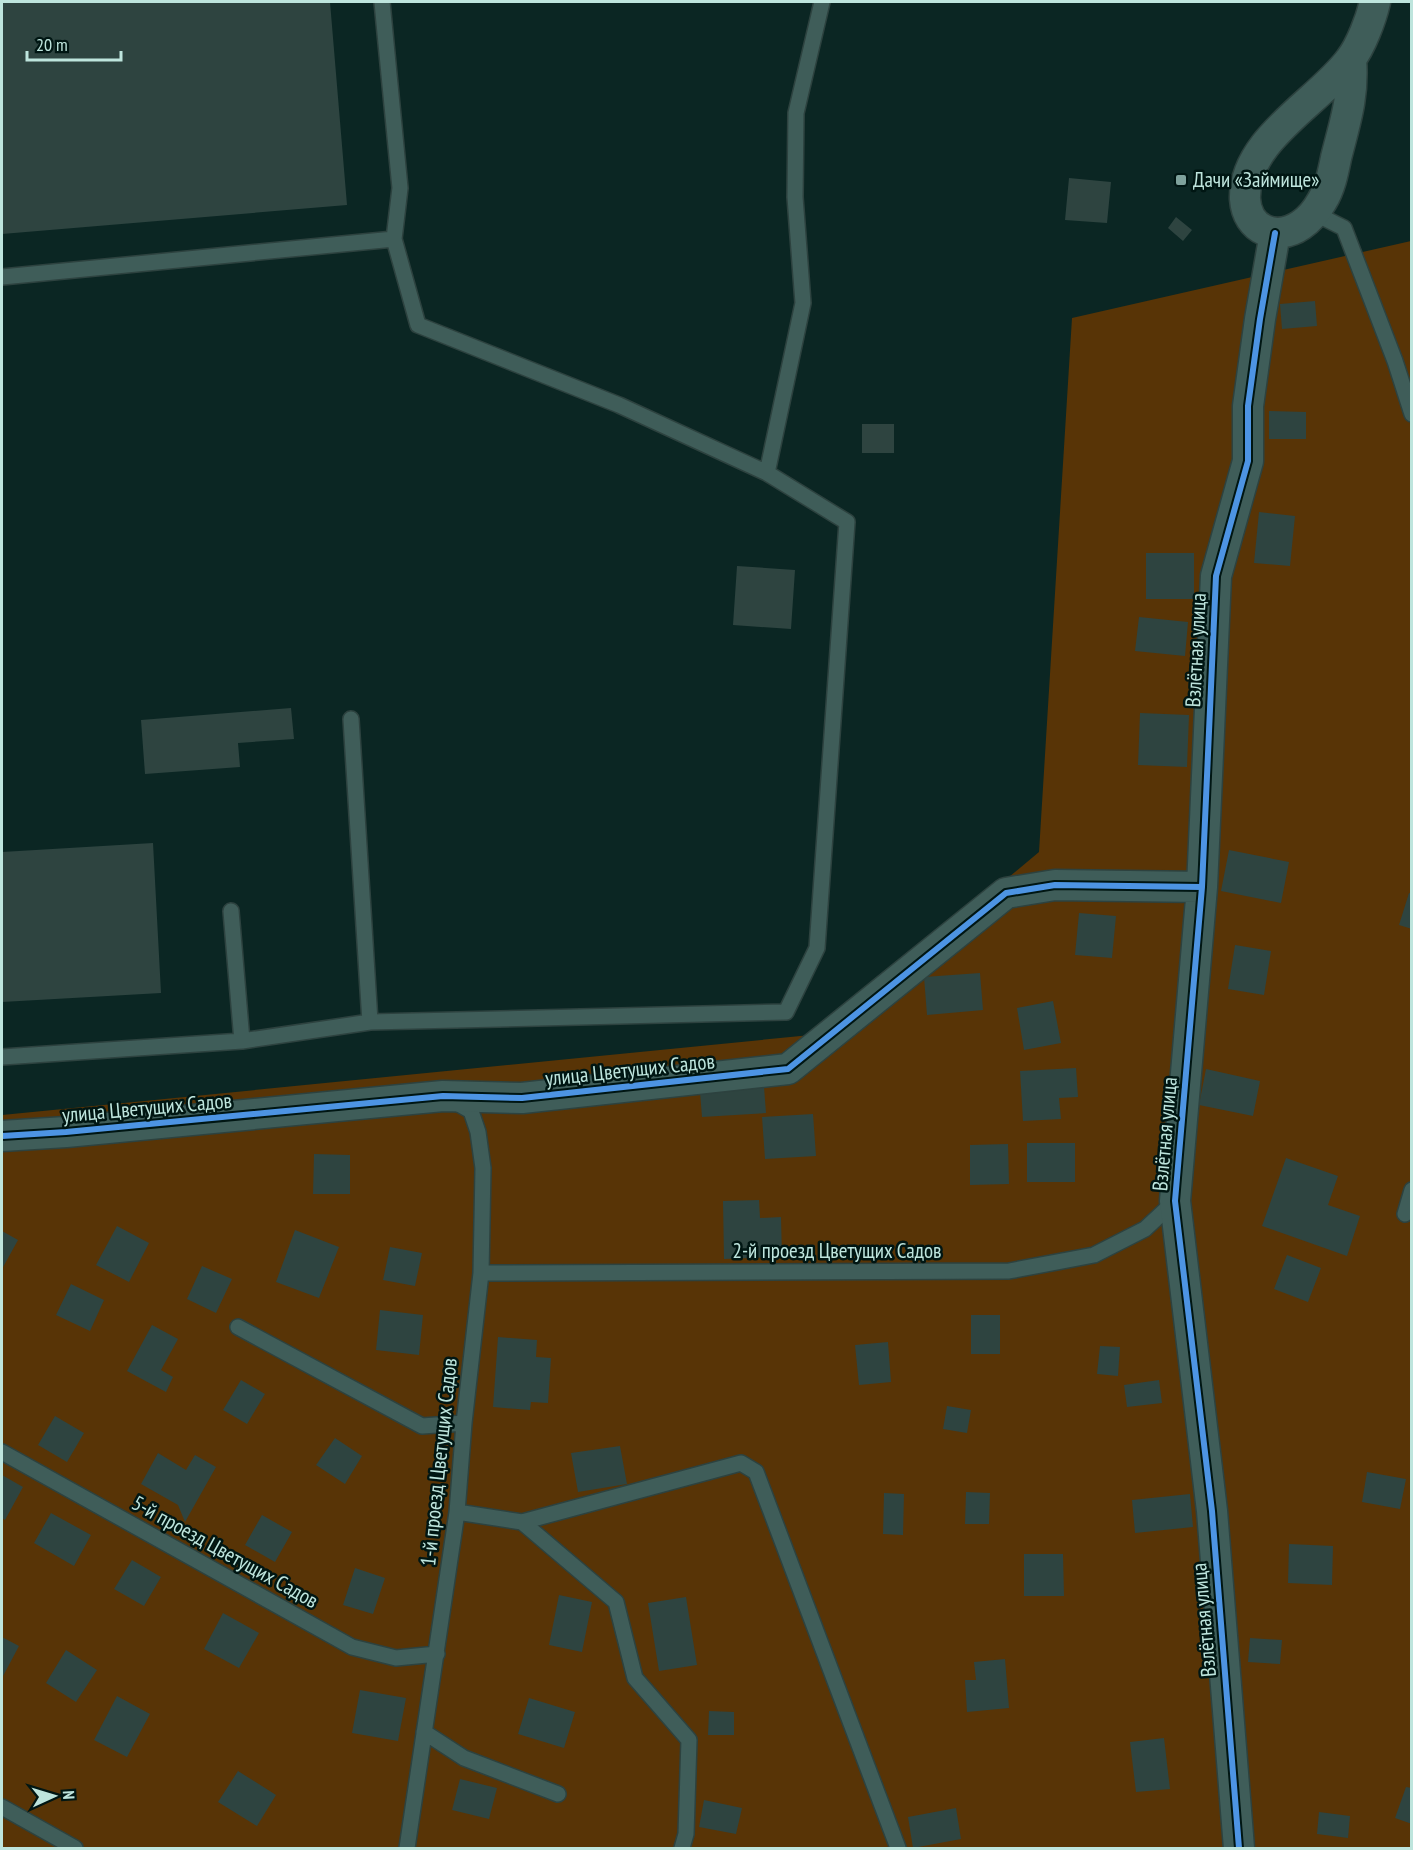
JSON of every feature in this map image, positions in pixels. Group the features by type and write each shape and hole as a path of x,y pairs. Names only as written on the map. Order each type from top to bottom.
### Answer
{"street":[{"path":"1351,59 1353,78 1350,109 1332,180 1323,199 1302,225 1290,231 1275,233 1265,231 1254,224 1247,212 1245,197 1249,174 1261,151 1279,129 1327,85 1351,59 1372,16 1375,2"},
{"name":"Взлётная улица","path":"1239,1848 1212,1511 1175,1201 1202,887 1216,576 1248,461 1248,406 1275,233"},
{"name":"улица Цветущих Садов","path":"2,1136 90,1130 443,1096 522,1098 788,1068 1006,893 1055,885 1202,887"}],"lane":[{"path":"2,1057 242,1041 370,1023 786,1012 817,948 847,522 767,473 620,405 418,325 394,239 400,188 382,2"},
{"path":"767,473 803,303 795,197 796,112 822,2"},
{"path":"1314,213 1344,228 1395,361 1412,414"},
{"path":"2,277 394,239"},
{"path":"351,719 370,1023"},
{"path":"231,911 242,1041"},
{"name":"1-й проезд Цветущих Садов","path":"407,1848 457,1512 464,1424 481,1273 483,1168 478,1132 471,1111 443,1096"},
{"path":"1405,1214 1412,1190"},
{"name":"2-й проезд Цветущих Садов","path":"481,1273 1009,1271 1094,1255 1145,1229 1175,1201"},
{"path":"238,1327 422,1426 464,1424"},
{"name":"5-й проезд Цветущих Садов","path":"2,1452 352,1647 396,1658 437,1654"},
{"path":"457,1512 522,1522 741,1463 756,1472 898,1848"},
{"path":"522,1522 616,1602 635,1678 690,1740 686,1834 682,1848"},
{"path":"424,1732 464,1758 558,1794"},
{"path":"2,1807 75,1848"}],"shaded area":[{"path":"1411,241 1411,1848 2,1848 2,1115 821,1034 1039,852 1072,318"}],"building":[{"path":"2,2 330,2 347,205 2,234"},
{"path":"1069,178 1111,182 1107,223 1065,220"},
{"path":"1176,217 1192,230 1183,241 1168,228"},
{"path":"1315,301 1317,326 1282,329 1280,304"},
{"path":"1269,411 1306,412 1306,439 1269,439"},
{"path":"862,424 894,424 894,453 862,453"},
{"path":"1259,512 1295,516 1290,566 1254,563"},
{"path":"1146,553 1194,553 1194,599 1146,599"},
{"path":"737,566 795,570 791,629 733,625"},
{"path":"1139,617 1188,622 1185,656 1135,651"},
{"path":"291,708 294,739 238,743 240,767 145,774 141,720"},
{"path":"1140,713 1189,715 1187,767 1138,765"},
{"path":"153,843 161,993 2,1002 2,852"},
{"path":"1229,850 1289,862 1281,903 1221,891"},
{"path":"1409,893 1412,894 1412,929 1399,925"},
{"path":"1079,913 1116,916 1112,958 1075,955"},
{"path":"1235,945 1271,951 1264,995 1228,989"},
{"path":"980,973 983,1010 927,1015 924,977"},
{"path":"1053,1001 1061,1043 1024,1050 1017,1008"},
{"path":"1076,1068 1078,1097 1059,1098 1061,1119 1023,1121 1020,1071"},
{"path":"1206,1069 1260,1081 1253,1116 1199,1105"},
{"path":"764,1087 766,1113 702,1117 700,1092"},
{"path":"813,1114 816,1156 765,1159 762,1117"},
{"path":"1027,1143 1075,1143 1075,1182 1027,1182"},
{"path":"1008,1144 1009,1184 970,1185 970,1145"},
{"path":"314,1154 350,1155 350,1194 313,1194"},
{"path":"1286,1158 1338,1176 1328,1205 1360,1216 1347,1256 1262,1226"},
{"path":"759,1200 760,1218 781,1217 782,1257 724,1259 723,1201"},
{"path":"117,1226 149,1243 129,1282 96,1265"},
{"path":"295,1230 339,1247 319,1298 276,1282"},
{"path":"2,1231 18,1240 2,1269"},
{"path":"390,1247 422,1253 415,1286 383,1280"},
{"path":"1287,1255 1321,1268 1308,1302 1274,1289"},
{"path":"202,1266 232,1279 216,1313 187,1299"},
{"path":"71,1284 104,1300 90,1331 56,1315"},
{"path":"380,1310 423,1315 419,1355 376,1350"},
{"path":"971,1315 1000,1315 1000,1354 971,1354"},
{"path":"152,1325 178,1339 161,1370 173,1377 166,1392 127,1371"},
{"path":"498,1337 537,1340 536,1357 551,1358 548,1403 531,1402 530,1410 493,1407"},
{"path":"888,1342 891,1382 859,1385 855,1345"},
{"path":"1100,1346 1120,1347 1118,1376 1097,1374"},
{"path":"241,1380 265,1394 247,1424 223,1410"},
{"path":"1159,1380 1162,1403 1127,1407 1124,1385"},
{"path":"947,1406 971,1410 967,1433 943,1429"},
{"path":"55,1416 84,1433 67,1462 38,1445"},
{"path":"335,1438 362,1456 345,1484 316,1465"},
{"path":"620,1446 627,1484 578,1492 571,1453"},
{"path":"158,1453 186,1470 195,1455 216,1467 185,1522 178,1505 141,1484"},
{"path":"1367,1472 1406,1479 1400,1509 1362,1502"},
{"path":"2,1475 23,1487 5,1520 2,1518"},
{"path":"966,1492 990,1493 989,1524 965,1524"},
{"path":"884,1493 904,1494 903,1535 883,1534"},
{"path":"1190,1494 1193,1527 1135,1533 1132,1500"},
{"path":"51,1513 91,1535 74,1566 34,1543"},
{"path":"262,1515 292,1532 275,1562 245,1545"},
{"path":"1289,1544 1333,1546 1332,1585 1288,1583"},
{"path":"1024,1554 1063,1554 1064,1596 1024,1596"},
{"path":"132,1560 161,1577 144,1606 114,1589"},
{"path":"355,1568 385,1578 373,1614 343,1605"},
{"path":"559,1595 592,1602 582,1652 549,1645"},
{"path":"686,1597 697,1665 659,1671 648,1603"},
{"path":"223,1613 259,1633 239,1668 204,1649"},
{"path":"2,1637 19,1646 2,1678"},
{"path":"1250,1638 1282,1640 1280,1664 1248,1662"},
{"path":"66,1650 97,1670 76,1702 46,1683"},
{"path":"1005,1659 1009,1708 967,1712 965,1680 976,1680 974,1662"},
{"path":"360,1690 406,1698 398,1741 352,1733"},
{"path":"117,1696 150,1714 127,1757 94,1740"},
{"path":"529,1698 575,1712 564,1748 518,1734"},
{"path":"709,1711 734,1712 734,1735 708,1735"},
{"path":"1164,1738 1170,1789 1136,1792 1130,1742"},
{"path":"238,1771 276,1795 257,1826 218,1802"},
{"path":"460,1779 497,1788 489,1819 452,1810"},
{"path":"1406,1787 1412,1788 1412,1824 1395,1818"},
{"path":"704,1800 742,1808 736,1834 699,1827"},
{"path":"956,1808 961,1839 913,1848 908,1817"},
{"path":"1319,1812 1350,1816 1348,1838 1317,1834"}],"cycle path":[{"path":"1239,1848 1212,1511 1175,1201 1202,887 1216,576 1248,461 1248,406 1275,233"},
{"path":"2,1136 443,1096 522,1098 788,1069 1006,893 1055,885 1202,887"}],"place":[{"name":"Дачи «Займище»","path":"1181,180"}]}
